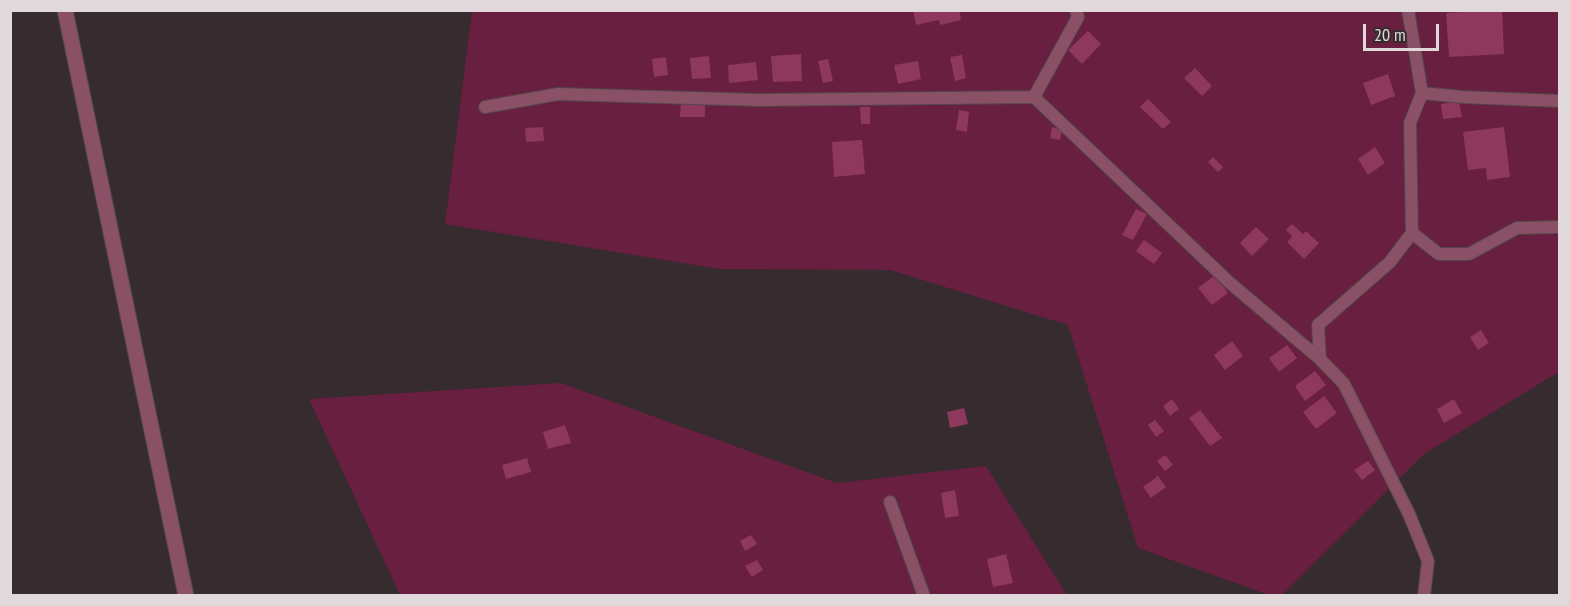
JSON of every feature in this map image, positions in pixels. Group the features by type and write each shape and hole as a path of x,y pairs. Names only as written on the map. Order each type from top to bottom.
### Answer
{"street":[{"path":"65,10 186,596"}],"lane":[{"path":"1034,97 1078,17 1076,10"},
{"path":"1320,359 1318,325 1390,262 1412,233 1410,123 1422,93 1408,10"},
{"path":"1422,93 1560,101"},
{"path":"485,106 558,94 759,100 1034,97 1230,284 1320,359 1344,384 1409,514 1428,561 1424,596"},
{"path":"1412,233 1439,254 1469,254 1517,228 1560,227"},
{"path":"890,502 924,596"}],"shaded area":[{"path":"472,11 1559,11 1559,372 1424,454 1282,595 1269,595 1138,548 1068,325 890,270 719,269 445,224"},
{"path":"561,383 837,483 986,466 1067,595 400,595 309,399"}],"building":[{"path":"913,10 959,10 961,20 940,25 939,20 916,25"},
{"path":"1502,10 1504,54 1449,57 1446,13"},
{"path":"1088,31 1101,44 1082,64 1068,50"},
{"path":"801,54 802,81 773,82 771,56"},
{"path":"962,55 966,78 955,81 950,57"},
{"path":"709,56 711,78 692,79 690,58"},
{"path":"666,57 668,75 654,77 652,59"},
{"path":"828,59 833,81 823,83 818,61"},
{"path":"918,61 921,79 898,84 894,65"},
{"path":"756,62 758,80 729,83 728,65"},
{"path":"1195,68 1212,86 1202,96 1184,78"},
{"path":"1388,74 1395,96 1371,105 1363,83"},
{"path":"1148,99 1171,122 1163,129 1140,107"},
{"path":"1459,101 1462,117 1443,119 1441,104"},
{"path":"681,102 705,103 705,117 680,117"},
{"path":"860,107 870,107 870,124 861,124"},
{"path":"959,110 969,112 967,132 956,130"},
{"path":"543,127 544,141 526,142 525,128"},
{"path":"1052,127 1062,129 1060,140 1050,138"},
{"path":"1504,127 1510,177 1487,180 1486,168 1468,170 1463,132"},
{"path":"862,140 865,174 834,177 832,142"},
{"path":"1375,147 1385,163 1368,175 1358,159"},
{"path":"1213,157 1223,167 1218,172 1208,162"},
{"path":"1136,209 1147,214 1133,240 1122,235"},
{"path":"1292,224 1303,234 1306,231 1319,243 1304,259 1287,242 1292,236 1286,230"},
{"path":"1256,227 1269,239 1252,256 1240,243"},
{"path":"1144,240 1162,253 1154,264 1136,251"},
{"path":"1215,275 1228,293 1212,305 1198,288"},
{"path":"1481,330 1489,343 1478,350 1470,337"},
{"path":"1232,341 1243,356 1225,370 1214,355"},
{"path":"1287,345 1297,358 1279,372 1269,358"},
{"path":"1315,371 1326,385 1305,401 1295,386"},
{"path":"1324,396 1337,413 1316,429 1303,412"},
{"path":"1172,399 1179,409 1170,416 1163,406"},
{"path":"1454,399 1462,413 1444,423 1437,409"},
{"path":"964,408 968,424 950,428 947,412"},
{"path":"1200,410 1222,438 1210,446 1189,418"},
{"path":"1155,420 1164,431 1156,437 1148,425"},
{"path":"565,425 571,443 548,449 543,432"},
{"path":"1165,455 1173,465 1165,471 1157,461"},
{"path":"527,458 531,472 506,479 502,465"},
{"path":"1368,461 1375,470 1362,480 1354,470"},
{"path":"1158,476 1166,487 1151,498 1143,487"},
{"path":"955,490 959,516 945,518 941,493"},
{"path":"751,535 757,544 745,551 740,541"},
{"path":"1006,554 1013,583 993,587 987,559"},
{"path":"757,560 763,570 752,577 745,566"}]}
